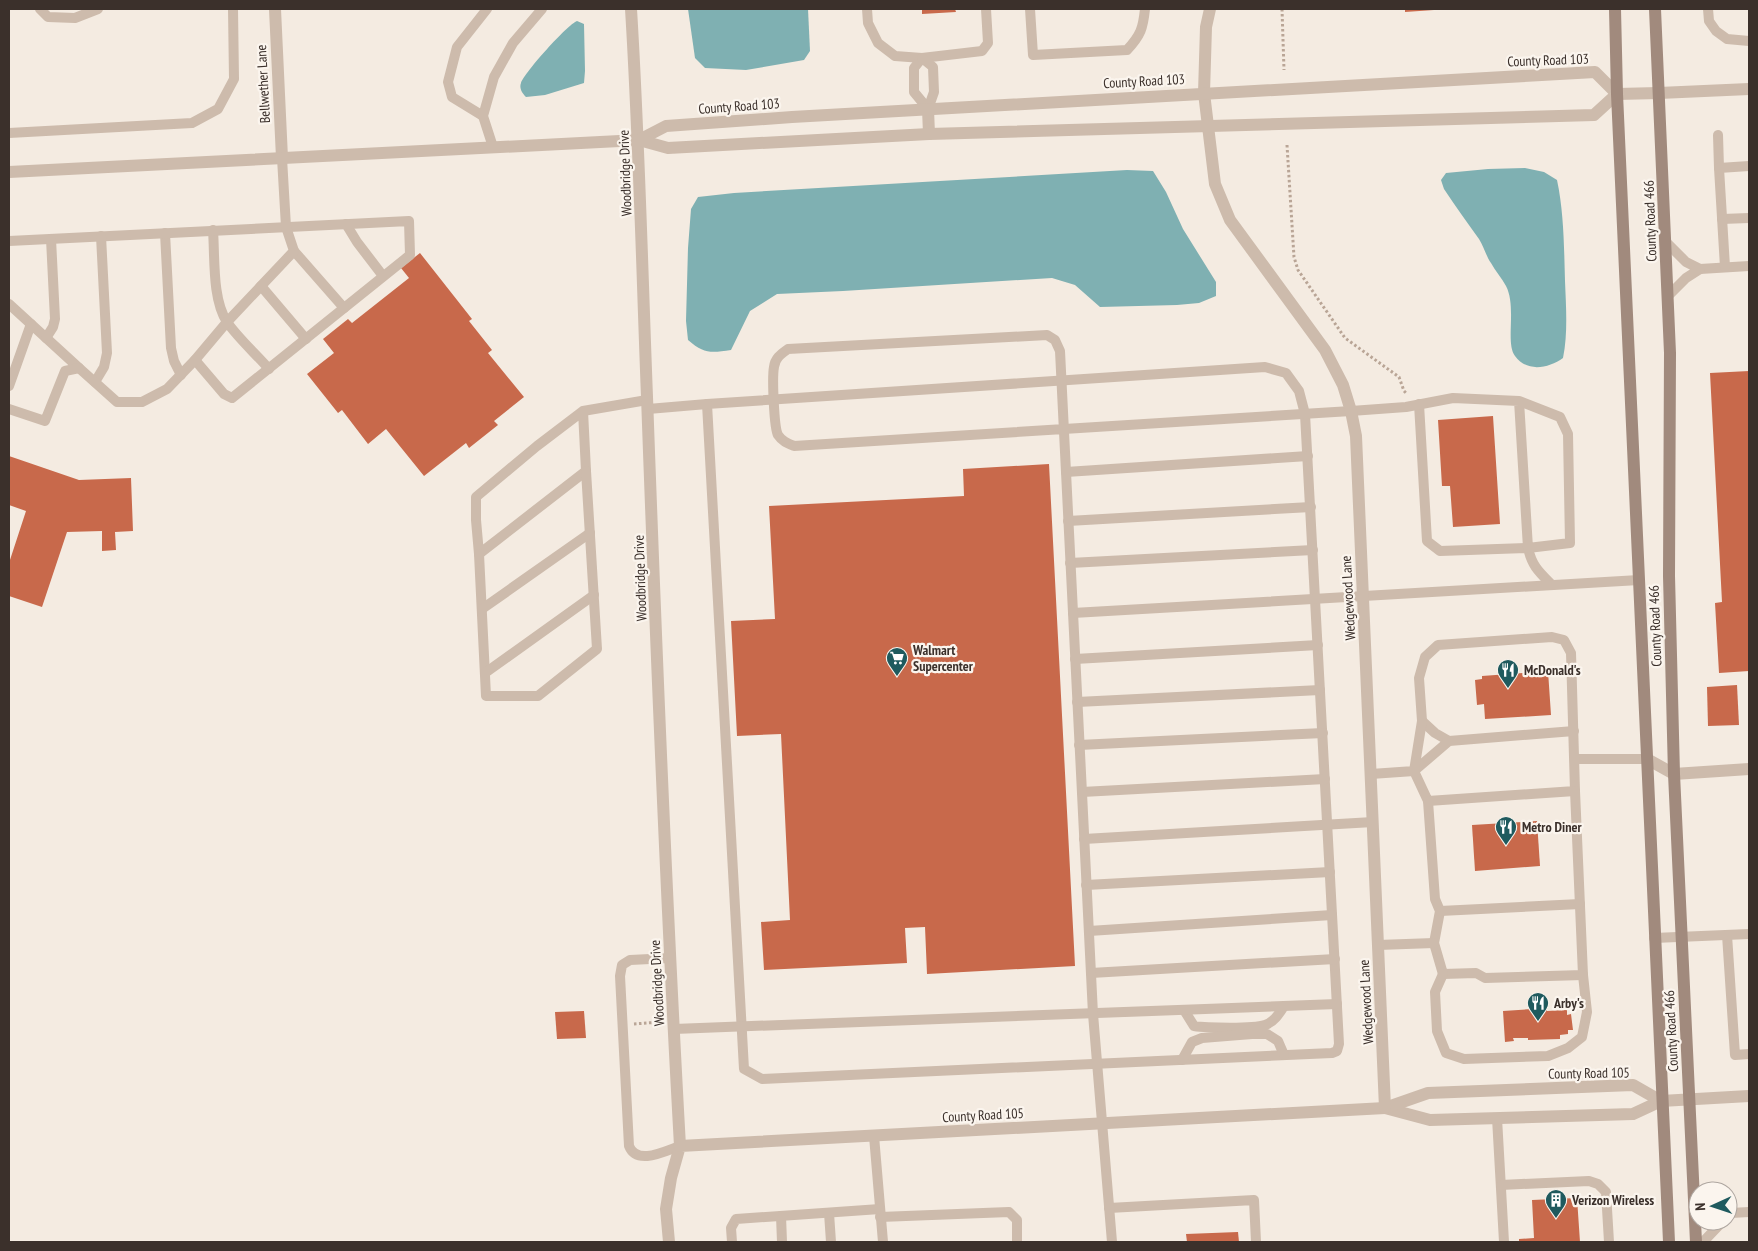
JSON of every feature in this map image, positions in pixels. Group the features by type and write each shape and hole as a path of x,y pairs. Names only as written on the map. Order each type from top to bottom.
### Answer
{"main road":[{"name":"County Road 466","path":"1615,9 1617,94 1661,1101 1669,1242"},
{"name":"County Road 466","path":"1656,9 1670,353 1669,576 1674,774 1689,1099 1695,1181"}],"street":[{"name":"Bellwether Lane","path":"275,9 282,158"},
{"name":"Woodbridge Drive","path":"632,9 639,140 647,404 670,958 680,1146"},
{"path":"1204,93 1206,27 1210,9"},
{"name":"County Road 103","path":"639,140 666,126 928,109 1595,72 1617,94"},
{"path":"9,172 639,140 668,148 929,134 1594,115 1617,94 1749,89"},
{"name":"Wedgewood Lane","path":"1204,93 1215,184 1230,220 1324,350 1343,385 1352,411 1356,436 1386,1108"},
{"path":"928,109 929,134"},
{"path":"1647,759 1674,774 1749,769"},
{"name":"County Road 105","path":"680,1146 1386,1108 1428,1093 1633,1085 1661,1101"},
{"path":"1661,1101 1749,1096"},
{"name":"County Road 105","path":"1386,1108 1430,1120 1633,1114 1661,1101"},
{"path":"669,1242 666,1209 671,1178 680,1146"}],"lane":[{"path":"40,9 48,17 75,18 98,9"},
{"path":"9,133 192,123 218,109 234,80 233,9"},
{"path":"483,116 452,97 448,82 456,47 487,9"},
{"path":"493,147 483,116 494,77 513,43 542,9"},
{"path":"867,9 868,23 878,43 895,56 922,58 982,51 988,43 986,9"},
{"path":"1030,9 1032,55 1128,50 1142,29 1145,9"},
{"path":"1708,9 1709,21 1716,31 1727,39 1749,41"},
{"path":"922,58 933,67 934,92 928,109"},
{"path":"922,58 914,68 914,92 928,109"},
{"path":"1718,135 1725,268"},
{"path":"282,158 286,227 294,251 344,308"},
{"path":"1719,168 1749,166"},
{"path":"1722,219 1749,218"},
{"path":"9,241 409,221 410,255 232,398 224,394 195,360"},
{"path":"346,224 383,276"},
{"path":"213,230 218,295 228,322 268,369"},
{"path":"165,233 171,348 174,361 181,375"},
{"path":"95,382 104,367 106,353 101,236"},
{"path":"46,338 53,327 55,319 51,238"},
{"path":"1666,242 1686,262 1700,269 1749,266"},
{"path":"9,304 117,402 142,402 167,390 294,251"},
{"path":"1668,296 1686,278 1700,269"},
{"path":"261,286 306,339"},
{"path":"9,386 31,324"},
{"path":"1112,1242 1093,1014 1063,429 1060,351 1055,340 1047,335 788,349 779,356 774,366 776,433 783,441 794,446 1063,429 1352,411 1454,398 1519,401 1560,417 1568,434 1570,543 1528,548 1440,552 1427,541 1418,404"},
{"path":"583,411 597,649 538,696 486,696 476,497 537,446 583,411 647,404 707,404 774,400 1266,367 1286,373 1300,391 1306,414 1335,959 1339,1044 1337,1051 1332,1053 762,1079 744,1069 707,404"},
{"path":"9,409 45,422 65,371 79,368"},
{"path":"1519,401 1530,560 1552,585"},
{"path":"1066,472 1308,456"},
{"path":"479,554 586,471"},
{"path":"1068,521 1311,507"},
{"path":"482,609 590,533"},
{"path":"1070,563 1313,550"},
{"path":"1073,613 1639,580"},
{"path":"485,673 594,595"},
{"path":"1552,637 1564,640 1571,653 1583,976 1587,1012 1582,1037 1568,1048 1548,1056 1464,1059 1446,1053 1437,1031 1435,992 1443,974 1434,943 1440,911 1435,899 1428,801 1414,771 1422,720 1419,678 1425,657 1438,645 1552,637"},
{"path":"1075,660 1318,644"},
{"path":"1077,702 1320,690"},
{"path":"1422,720 1436,733 1449,741"},
{"path":"1371,774 1414,771 1449,741 1574,731"},
{"path":"1079,745 1323,733"},
{"path":"1575,759 1647,759"},
{"path":"1082,792 1324,779"},
{"path":"1428,801 1575,791"},
{"path":"1084,839 1373,822"},
{"path":"1086,885 1330,872"},
{"path":"1440,911 1580,904"},
{"path":"1089,930 1332,915"},
{"path":"1654,938 1749,934"},
{"path":"1727,935 1735,1055 1749,1054"},
{"path":"1378,945 1434,943"},
{"path":"670,958 630,960 622,965 620,976 629,1146 631,1153 636,1156 653,1155 680,1146"},
{"path":"1091,973 1335,959"},
{"path":"1443,974 1476,974 1485,978 1583,976"},
{"path":"674,1029 1337,1004"},
{"path":"1184,1010 1194,1026 1203,1028 1265,1025 1276,1018 1284,1006"},
{"path":"1182,1060 1192,1042 1202,1038 1252,1034 1267,1034 1278,1042 1284,1055"},
{"path":"1497,1118 1504,1242"},
{"path":"874,1136 883,1242"},
{"path":"1501,1185 1589,1181 1598,1184 1606,1192 1609,1242"},
{"path":"1109,1208 1254,1200 1256,1242"},
{"path":"732,1242 731,1228 736,1219 829,1213 1009,1212 1017,1220 1018,1242"},
{"path":"829,1213 831,1242"},
{"path":"781,1216 782,1242"},
{"path":"1703,1242 1713,1231"}],"path":[{"path":"1282,9 1284,70"},
{"path":"1287,145 1294,257 1298,270 1345,338 1399,377 1404,391 1418,404"},
{"path":"632,1024 663,1022 674,1029"}],"water":[{"path":"688,9 808,9 810,51 804,60 746,70 705,68 695,58"},
{"path":"577,21 584,24 584,83 545,95 526,97 520,87 524,77 556,39"},
{"path":"1525,168 1544,172 1557,180 1563,230 1566,339 1563,358 1551,364 1538,367 1526,365 1515,356 1511,343 1511,304 1506,286 1489,260 1479,239 1444,189 1441,180 1446,173"},
{"path":"1127,170 1153,171 1166,192 1183,229 1216,282 1216,296 1199,303 1100,307 1075,285 1052,278 777,294 750,311 731,350 718,352 703,350 688,340 686,321 688,248 691,209 698,197 734,193"}],"building":[{"path":"922,9 955,9 956,12 922,14"},
{"path":"1405,9 1434,9 1434,10 1405,12"},
{"path":"420,253 472,319 469,321 492,350 488,353 524,397 494,421 498,425 469,448 466,443 424,476 386,429 368,444 342,410 338,413 307,374 334,353 323,339 348,319 352,323 409,278 401,268"},
{"path":"1749,371 1749,671 1719,673 1715,603 1722,602 1710,373"},
{"path":"1493,416 1500,524 1453,527 1450,486 1442,486 1438,420"},
{"path":"9,456 79,480 131,478 133,531 115,532 116,550 102,551 102,531 67,532 42,607 9,596 9,563 26,511 9,505"},
{"name":"Walmart Supercenter","path":"1049,464 1075,966 927,974 925,927 905,928 907,963 764,970 761,922 790,920 781,734 737,736 731,621 775,619 769,506 964,496 963,469"},
{"path":"1548,671 1551,715 1485,719 1484,704 1477,705 1475,680 1482,679 1482,676"},
{"path":"1737,685 1739,725 1708,726 1707,687"},
{"name":"Metro Diner","path":"1537,821 1540,866 1475,871 1472,825"},
{"name":"Arby's","path":"1547,1008 1547,1011 1567,1010 1567,1015 1571,1014 1573,1030 1568,1030 1568,1034 1560,1035 1560,1039 1528,1040 1528,1038 1513,1038 1514,1041 1505,1042 1503,1011"},
{"path":"584,1011 586,1038 557,1039 555,1012"},
{"name":"Verizon Wireless","path":"1577,1198 1580,1242 1519,1242 1519,1239 1534,1238 1532,1200"},
{"path":"1238,1232 1239,1242 1187,1242 1186,1234"}],"place":[{"name":"Walmart Supercenter","path":"897,677"},
{"name":"McDonald's","path":"1508,689"},
{"name":"Metro Diner","path":"1506,846"},
{"name":"Arby's","path":"1538,1022"},
{"name":"Verizon Wireless","path":"1556,1219"}]}
